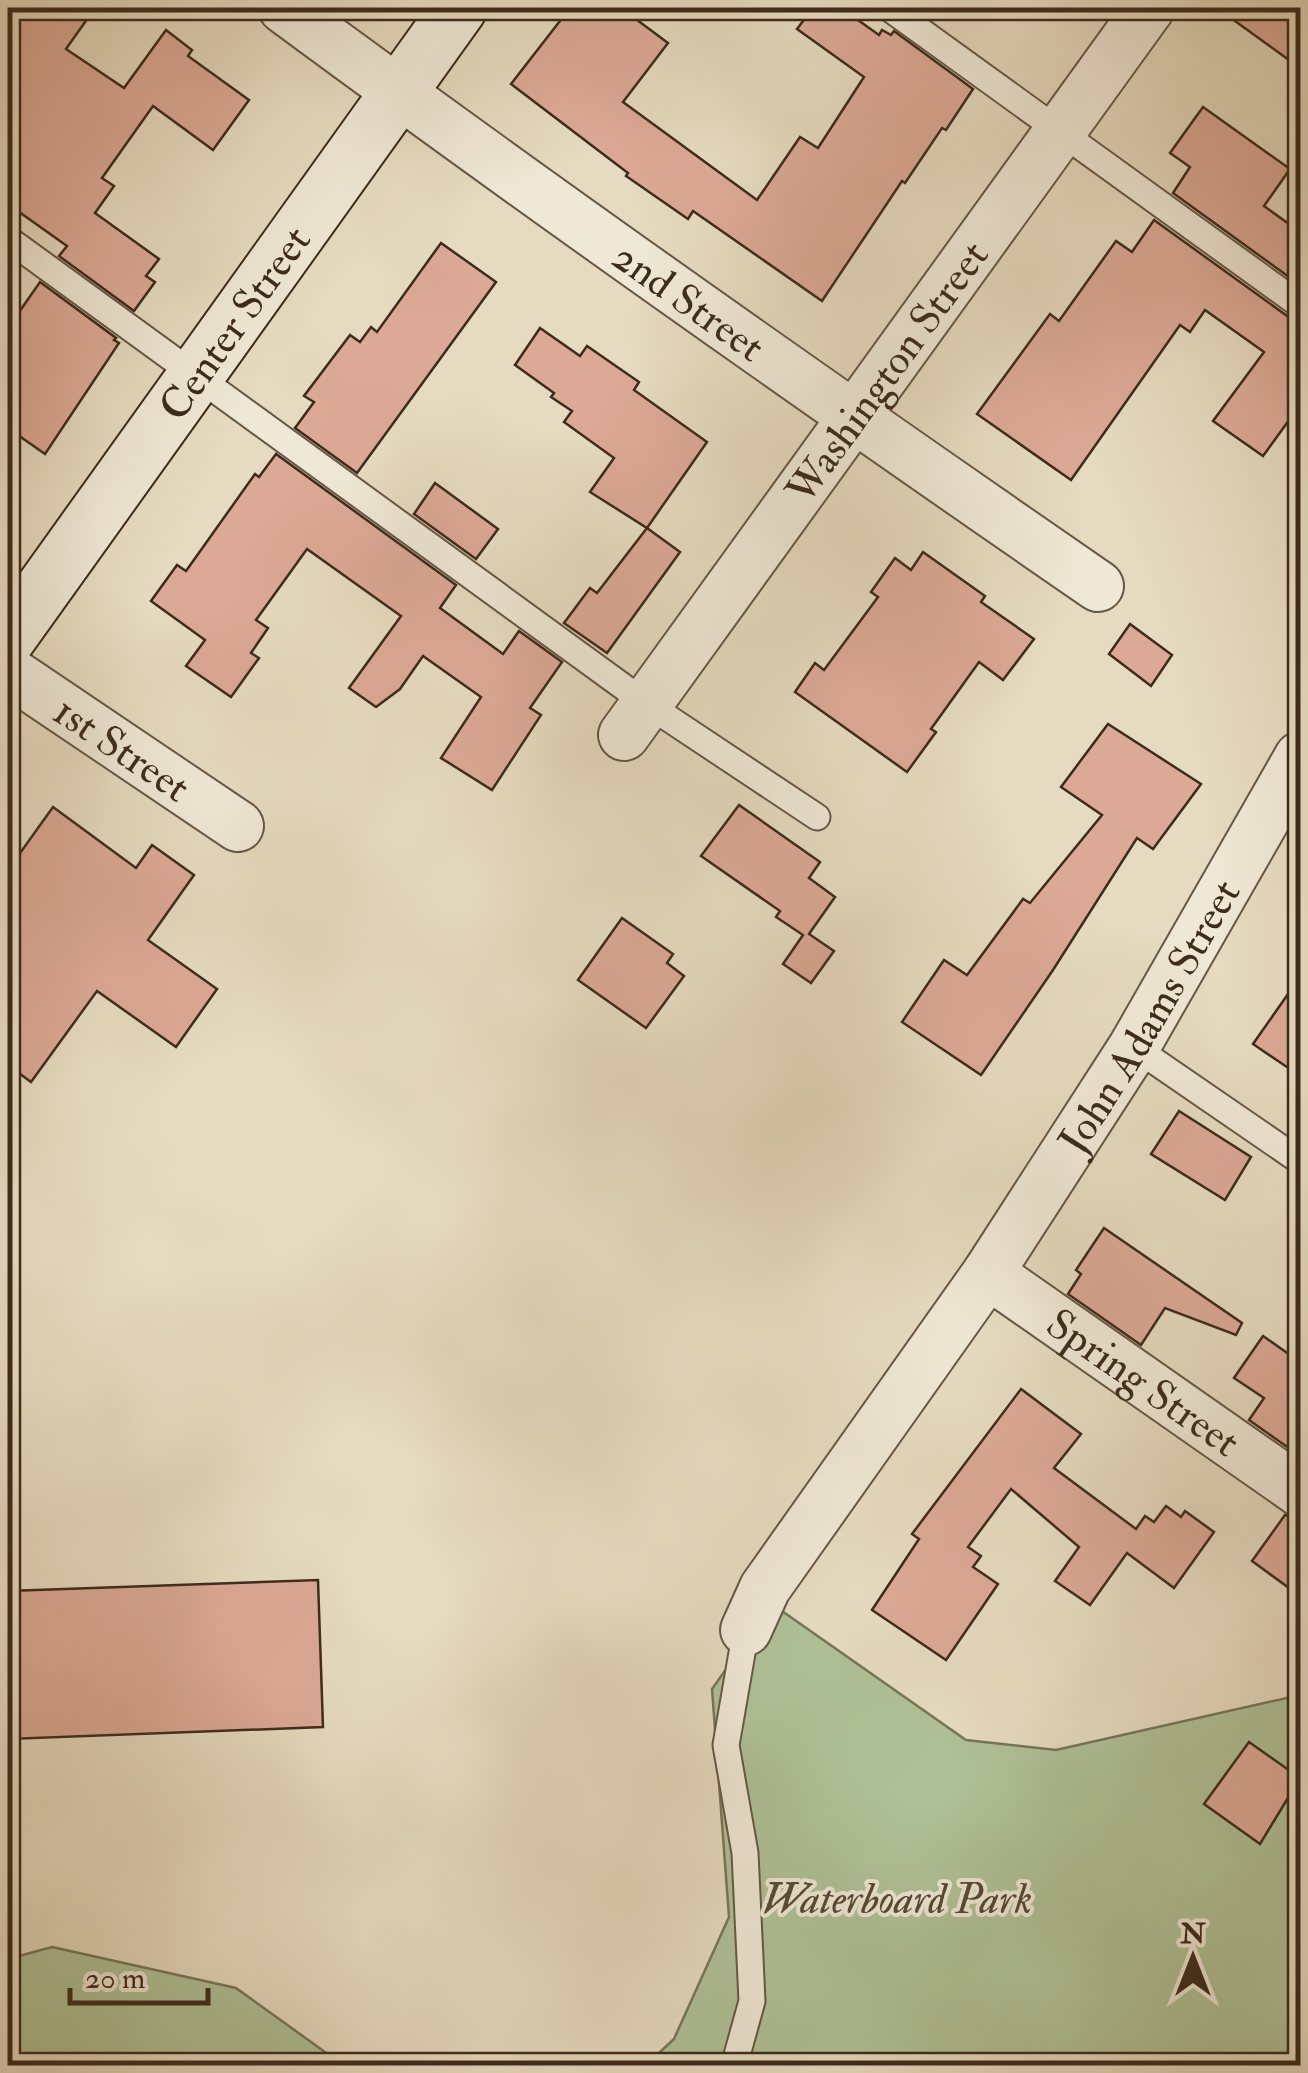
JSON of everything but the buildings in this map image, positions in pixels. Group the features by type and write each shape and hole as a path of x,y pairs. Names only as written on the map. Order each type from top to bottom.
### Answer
{"street":[{"name":"2nd Street","path":"284,8 854,418 1098,586"},
{"name":"Center Street","path":"8,638 458,8"},
{"name":"Washington Street","path":"636,720 1149,8"},
{"name":"1st Street","path":"8,672 238,826"},
{"name":"John Adams Street","path":"746,1630 764,1588 988,1273 1134,1047 1300,757"},
{"name":"Spring Street","path":"988,1273 1300,1490"}],"lane":[{"path":"889,8 1300,305"},
{"path":"8,239 198,376 636,720 818,817"},
{"path":"1134,1047 1300,1161"},
{"path":"734,2066 752,2001 744,1852 726,1745 746,1630"}],"green space":[{"name":"Waterboard Park","path":"772,1604 966,1740 1056,1750 1300,1695 1300,2065 645,2066 674,2039 729,1917 712,1689"},
{"path":"52,1947 236,1988 343,2065 8,2065 8,1959"}]}
